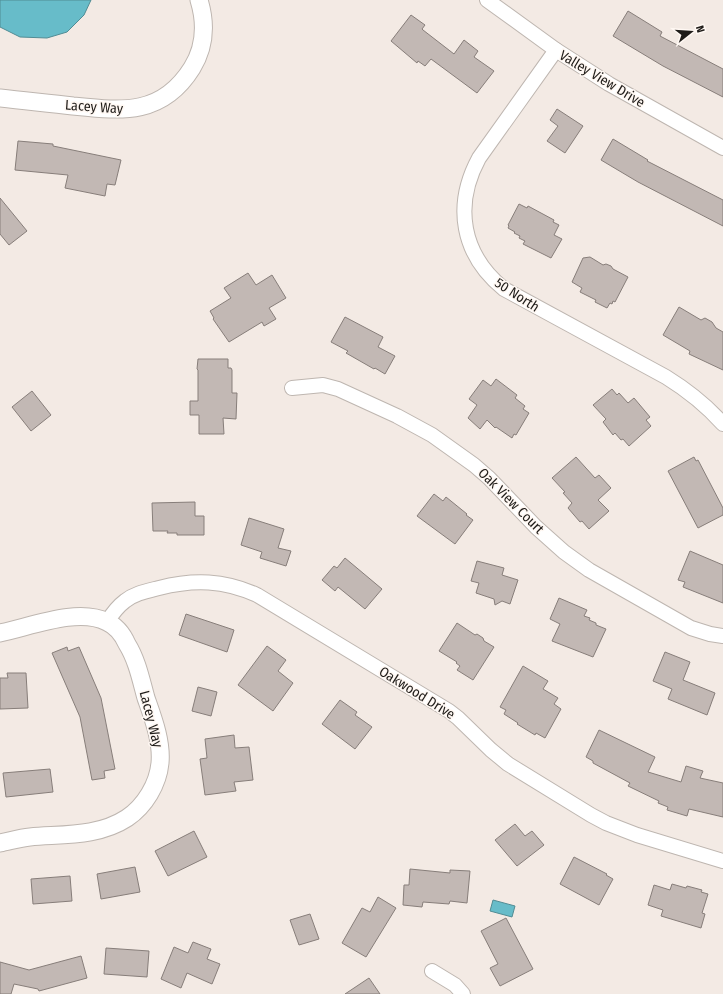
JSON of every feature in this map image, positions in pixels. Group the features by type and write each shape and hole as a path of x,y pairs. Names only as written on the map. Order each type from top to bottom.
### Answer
{"street":[{"name":"Lacey Way","path":"0,98 108,110 133,109 156,102 180,83 193,65 201,46 203,26 203,16 199,0"},
{"name":"Valley View Drive","path":"487,0 556,50 609,84 723,148"},
{"name":"50 North","path":"556,50 479,158 472,172 467,186 464,202 464,218 467,236 473,252 481,267 504,289 666,377 695,396 723,424"},
{"name":"Oak View Court","path":"292,388 323,385 338,388 397,416 426,432 446,444 474,465 489,478 536,527 564,552 581,564 691,628 710,634 723,636"},
{"name":"Oakwood Drive","path":"107,622 118,607 133,596 145,591 178,583 206,581 245,589 424,695 458,718 491,750 508,764 592,816 636,835 723,861"},
{"name":"Lacey Way","path":"0,633 46,622 73,618 97,618 107,622 122,635 132,653 155,727 159,744 160,762 154,786 148,797 128,818 115,825 88,833 28,838 0,843"},
{"path":"432,971 455,985 463,994"}],"water":[{"path":"0,0 91,0 84,15 67,32 47,38 20,37 0,27"},
{"path":"493,900 515,906 512,917 490,911"}],"building":[{"path":"628,11 662,32 660,36 723,69 723,97 663,66 613,36"},
{"path":"411,15 425,25 422,29 423,30 454,54 464,40 478,51 474,57 494,71 477,93 431,59 425,66 418,61 417,63 391,41"},
{"path":"557,109 583,126 565,153 547,141 558,126 550,120"},
{"path":"613,139 648,160 647,161 723,200 723,226 638,182 601,160"},
{"path":"18,141 53,144 53,146 121,160 115,185 107,184 105,196 65,188 68,175 15,170"},
{"path":"0,198 27,231 9,245 0,234"},
{"path":"519,204 527,208 528,206 554,220 553,222 559,225 554,235 562,239 551,258 523,244 525,241 519,238 520,236 508,228 508,225"},
{"path":"590,257 603,265 606,264 611,266 613,269 628,277 615,302 613,301 612,304 610,303 607,308 595,302 596,300 580,292 582,288 572,282 583,258"},
{"path":"248,273 256,285 272,275 286,298 269,308 276,319 264,326 262,322 229,342 213,319 214,318 210,311 231,298 224,288"},
{"path":"679,307 701,320 705,318 723,332 723,370 689,354 690,351 663,335"},
{"path":"345,317 383,337 378,347 395,356 385,374 346,353 348,351 331,342"},
{"path":"198,359 228,359 228,368 231,368 232,370 232,393 237,393 236,419 223,418 224,434 199,434 199,415 190,415 190,401 198,401"},
{"path":"496,379 517,395 515,398 525,406 523,409 529,413 516,435 514,434 512,438 496,427 495,428 487,420 480,429 468,418 477,405 469,399 483,380 491,386"},
{"path":"612,389 617,395 619,393 628,403 634,398 650,417 646,420 651,426 629,446 615,433 613,435 603,422 606,419 593,405"},
{"path":"32,391 51,415 31,431 12,407"},
{"path":"576,457 595,478 599,475 611,488 598,500 609,511 589,529 582,521 580,522 568,508 572,503 563,493 565,492 552,478"},
{"path":"694,457 696,461 698,460 723,508 723,515 698,528 668,471"},
{"path":"434,494 443,501 446,497 473,520 455,544 417,516"},
{"path":"195,502 195,516 204,516 204,535 177,535 177,533 167,533 168,531 153,531 152,503"},
{"path":"249,518 284,529 278,548 291,551 286,566 260,558 262,552 241,545"},
{"path":"690,551 723,565 723,603 683,587 685,582 678,580"},
{"path":"345,558 382,589 365,609 338,587 335,591 322,580 334,566 337,568"},
{"path":"477,561 504,568 502,575 518,580 510,604 502,601 495,605 494,599 476,593 479,583 471,581"},
{"path":"559,598 587,610 584,616 590,618 589,620 596,623 596,625 606,629 593,657 552,641 560,624 550,619"},
{"path":"186,614 234,630 227,652 179,635"},
{"path":"457,623 475,635 477,634 483,638 484,641 494,647 473,680 457,670 460,666 456,663 457,662 439,651"},
{"path":"267,646 286,660 278,671 293,683 273,711 238,685"},
{"path":"67,647 68,651 79,647 101,698 115,769 104,771 105,778 92,780 80,717 52,653"},
{"path":"665,652 690,662 683,680 715,693 707,715 668,699 672,689 653,681"},
{"path":"523,666 548,681 543,689 558,698 554,704 561,709 545,738 536,733 535,735 517,724 518,723 504,714 506,710 500,707"},
{"path":"7,673 26,673 28,708 0,709 0,678 8,678"},
{"path":"198,687 217,692 211,716 192,711"},
{"path":"340,700 357,712 355,715 372,727 355,749 322,724"},
{"path":"599,730 655,757 648,772 681,782 686,766 703,771 700,778 723,783 723,817 689,809 687,816 667,810 668,807 658,803 659,801 628,786 630,783 593,763 593,761 586,757"},
{"path":"234,735 235,748 249,747 253,780 234,782 236,791 205,795 200,759 207,758 205,739"},
{"path":"50,769 53,792 6,797 3,773"},
{"path":"515,824 525,836 532,831 544,845 517,866 495,840"},
{"path":"194,831 207,857 168,876 155,851"},
{"path":"574,857 607,874 606,875 613,879 599,905 560,884"},
{"path":"135,867 140,892 101,899 97,874"},
{"path":"410,869 450,873 450,870 470,871 467,903 450,901 449,904 423,902 422,907 403,905 404,885 409,885"},
{"path":"70,876 72,901 33,904 31,879"},
{"path":"672,884 702,890 701,892 708,894 702,913 705,914 701,928 661,916 663,910 648,905 654,885 670,890"},
{"path":"378,897 396,908 366,957 342,943 362,908 370,912"},
{"path":"310,914 319,939 299,945 290,920"},
{"path":"506,918 533,969 500,986 490,968 498,964 481,931"},
{"path":"193,942 211,949 207,959 220,964 212,984 187,973 181,988 161,979 174,947 188,953"},
{"path":"106,948 149,951 147,977 104,974"},
{"path":"81,956 87,978 39,991 38,989 14,984 11,994 0,994 0,962 29,970"},
{"path":"369,978 380,994 345,994"}]}
